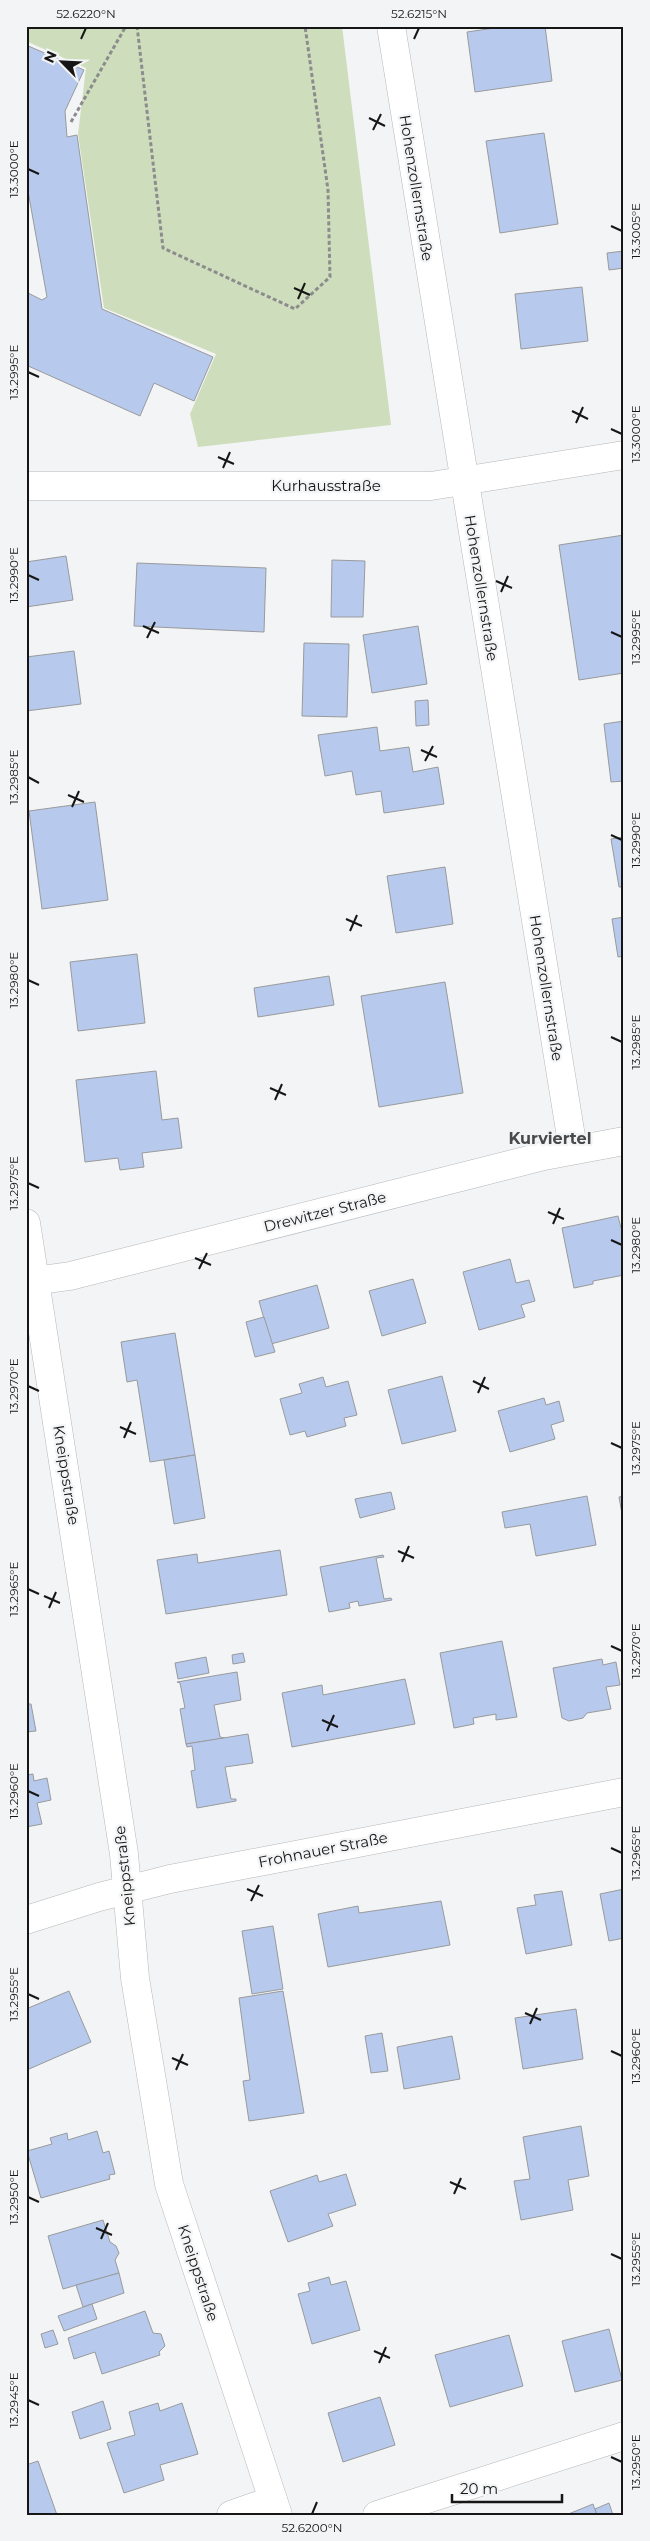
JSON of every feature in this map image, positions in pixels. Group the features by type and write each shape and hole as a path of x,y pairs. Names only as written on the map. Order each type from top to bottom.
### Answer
{"street":[{"name":"Hohenzollernstraße","path":"390,26 573,1149"},
{"name":"Kurhausstraße","path":"26,486 431,486 624,455"},
{"name":"Drewitzer Straße","path":"31,1282 70,1276 573,1149 624,1141"},
{"name":"Kneippstraße","path":"26,1223 31,1282 124,1854 135,1978 169,2184 276,2508"},
{"name":"Frohnauer Straße","path":"26,1920 127,1889 624,1792"},
{"path":"377,2515 624,2436"},
{"path":"231,2515 276,2508"}],"path":[{"path":"71,122 126,26"},
{"path":"137,26 163,248 295,309 330,277 328,190 305,26"}],"green space":[{"path":"26,26 342,26 391,425 198,447 190,414 216,354 104,308 78,134 86,68 26,41"}],"building":[{"path":"508,26 545,26 552,81 475,92 467,32"},
{"path":"26,45 84,70 65,111 67,137 77,135 102,309 213,357 194,401 154,383 140,416 26,365 26,292 42,300 47,297 26,180"},
{"path":"544,133 558,224 500,233 486,141"},
{"path":"624,251 624,268 609,270 607,253"},
{"path":"582,287 588,341 521,349 515,294"},
{"path":"624,535 624,673 579,680 559,545"},
{"path":"66,556 73,600 26,607 26,562"},
{"path":"332,560 365,561 363,617 331,617"},
{"path":"137,563 266,568 264,632 134,626"},
{"path":"418,626 427,684 372,693 363,635"},
{"path":"304,643 349,644 347,717 302,716"},
{"path":"74,651 81,704 26,711 26,657"},
{"path":"428,700 429,725 416,726 415,701"},
{"path":"624,721 624,781 611,782 604,724"},
{"path":"377,727 380,751 409,747 413,772 438,767 444,804 384,813 381,791 356,795 352,771 325,776 318,735"},
{"path":"95,802 108,900 42,909 29,811"},
{"path":"624,837 624,887 619,887 611,839"},
{"path":"445,867 453,924 396,933 387,876"},
{"path":"624,917 624,956 618,957 612,919"},
{"path":"137,954 145,1023 78,1031 70,962"},
{"path":"329,976 334,1005 258,1017 254,988"},
{"path":"445,982 463,1093 379,1107 361,996"},
{"path":"156,1071 162,1120 178,1118 182,1148 142,1153 144,1167 120,1170 118,1158 85,1162 76,1080"},
{"path":"618,1216 621,1228 624,1227 624,1275 593,1281 593,1284 574,1288 562,1228"},
{"path":"510,1259 516,1283 529,1280 535,1301 521,1305 525,1317 479,1330 463,1272"},
{"path":"413,1279 426,1323 382,1336 369,1291"},
{"path":"317,1285 329,1328 271,1344 259,1301"},
{"path":"264,1317 275,1352 255,1357 246,1322"},
{"path":"175,1333 195,1455 150,1462 137,1380 127,1382 121,1342"},
{"path":"442,1376 456,1431 402,1444 388,1390"},
{"path":"323,1377 326,1387 348,1381 357,1415 344,1418 346,1426 307,1437 305,1431 290,1435 280,1399 302,1393 299,1384"},
{"path":"544,1398 546,1405 559,1401 564,1421 551,1425 555,1439 510,1452 498,1411"},
{"path":"195,1455 205,1518 174,1524 164,1460"},
{"path":"391,1492 395,1509 360,1518 355,1499"},
{"path":"587,1496 596,1545 536,1556 530,1524 505,1528 502,1512"},
{"path":"624,1496 624,1525 619,1497"},
{"path":"280,1550 287,1595 166,1614 157,1560 197,1554 198,1563"},
{"path":"383,1555 384,1557 376,1558 384,1599 391,1598 392,1600 359,1606 358,1601 349,1603 350,1608 329,1612 320,1567"},
{"path":"502,1641 517,1717 496,1720 496,1714 473,1718 474,1724 454,1728 440,1653"},
{"path":"243,1653 245,1662 233,1664 232,1655"},
{"path":"206,1657 209,1673 178,1679 175,1663"},
{"path":"602,1659 603,1665 616,1662 620,1685 606,1687 611,1709 587,1713 583,1718 569,1721 562,1718 553,1668"},
{"path":"237,1672 241,1700 214,1705 220,1737 225,1738 186,1744 180,1709 185,1708 180,1683 177,1682"},
{"path":"405,1679 415,1724 292,1747 282,1693 322,1685 323,1695"},
{"path":"26,1704 31,1704 36,1731 26,1732"},
{"path":"248,1734 253,1763 225,1767 231,1799 236,1799 236,1801 197,1808 191,1771 195,1770 192,1746 187,1747 186,1744"},
{"path":"33,1774 34,1781 47,1778 51,1800 37,1803 42,1824 26,1827 26,1775"},
{"path":"624,1889 624,1938 609,1941 600,1894"},
{"path":"562,1891 572,1945 526,1954 517,1908 536,1905 534,1895"},
{"path":"441,1901 450,1945 328,1967 318,1914 358,1906 359,1913"},
{"path":"273,1926 283,1989 252,1994 242,1931"},
{"path":"69,1991 91,2042 29,2069 26,2064 26,2009"},
{"path":"283,1991 304,2113 249,2121 243,2081 250,2080 239,1998"},
{"path":"576,2009 583,2059 523,2069 515,2018"},
{"path":"382,2033 388,2071 371,2073 365,2036"},
{"path":"452,2036 460,2079 404,2089 397,2047"},
{"path":"581,2126 589,2176 568,2180 573,2210 521,2220 514,2181 530,2179 523,2137"},
{"path":"97,2131 103,2153 109,2151 115,2174 109,2175 110,2179 41,2198 27,2151 52,2144 50,2138 67,2133 68,2140"},
{"path":"346,2174 356,2205 328,2214 333,2226 288,2242 270,2191 317,2175 319,2182"},
{"path":"103,2220 110,2242 116,2246 119,2253 115,2260 119,2273 63,2289 48,2236"},
{"path":"119,2273 124,2293 83,2307 76,2285"},
{"path":"329,2277 331,2285 346,2281 360,2330 312,2344 298,2294 310,2291 308,2283"},
{"path":"92,2304 97,2319 64,2331 58,2316"},
{"path":"145,2311 153,2333 161,2334 165,2346 159,2352 160,2355 102,2374 95,2352 74,2359 68,2338"},
{"path":"609,2329 622,2380 575,2392 562,2341"},
{"path":"53,2330 58,2344 45,2348 41,2334"},
{"path":"509,2335 523,2386 450,2407 435,2355"},
{"path":"380,2397 395,2445 343,2462 328,2413"},
{"path":"103,2401 111,2429 80,2439 72,2412"},
{"path":"158,2403 160,2411 182,2403 198,2454 160,2465 164,2480 124,2493 107,2443 135,2435 129,2412"},
{"path":"38,2461 57,2515 26,2515 26,2465"},
{"path":"609,2503 613,2515 597,2515 595,2509"},
{"path":"593,2504 597,2515 566,2515"}],"district":[{"name":"Kurviertel","path":"550,1138"}]}
